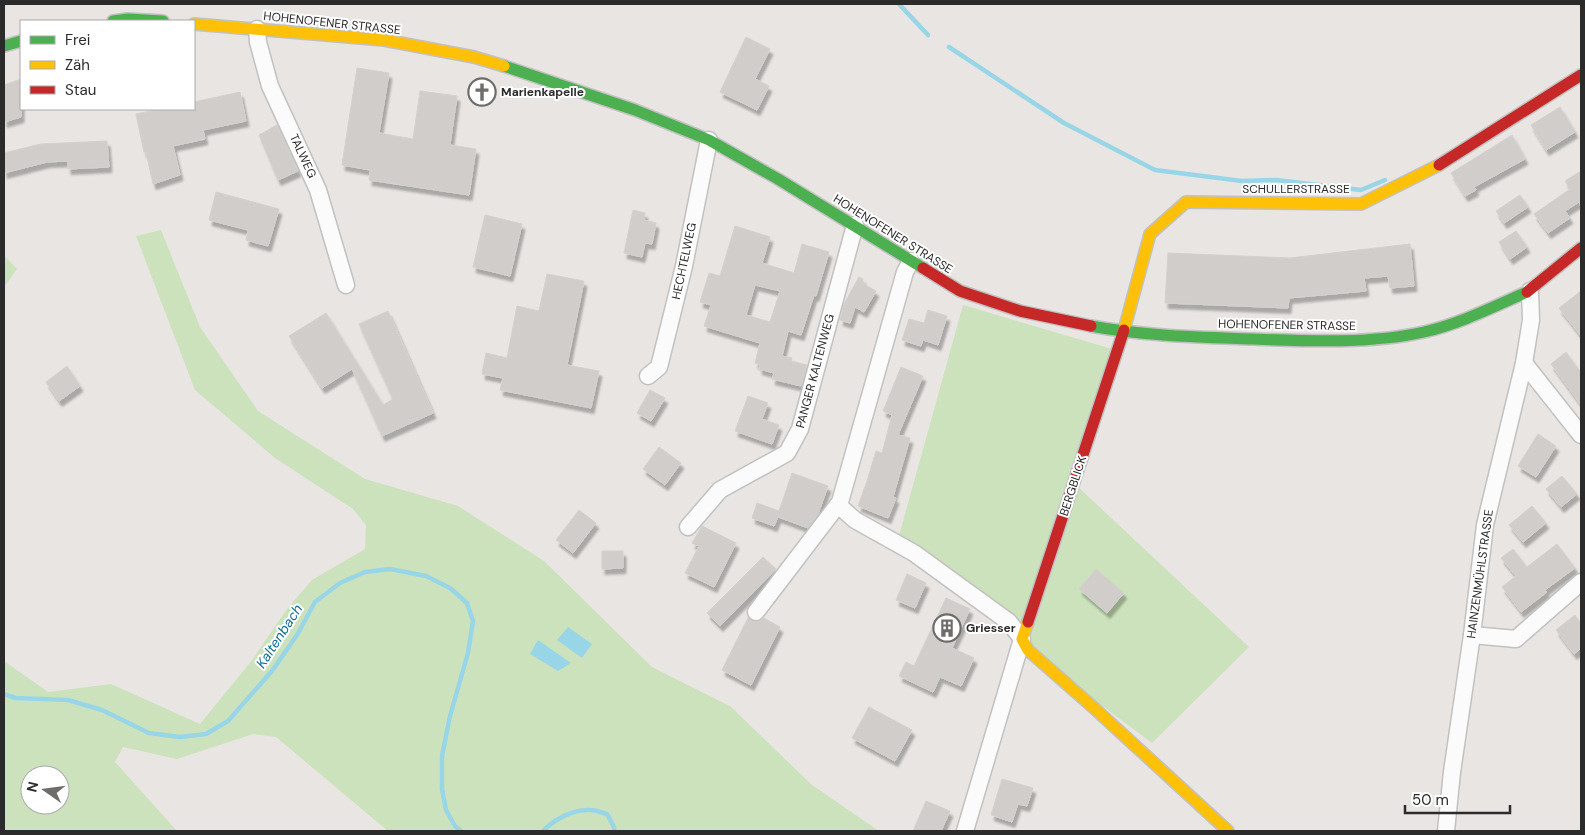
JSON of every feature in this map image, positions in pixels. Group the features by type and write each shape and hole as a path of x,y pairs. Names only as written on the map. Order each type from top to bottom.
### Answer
{"main road":[{"path":"118,20 128,18 151,20"},
{"name":"HOHENOFENER STRASSE","path":"195,24 384,40 474,57 635,110 709,140 855,225 960,291 992,303 1068,322 1123,332 1256,340 1375,339 1424,332 1469,317 1530,290 1581,248"},
{"path":"4,46 20,41"},
{"name":"SCHULLERSTRASSE","path":"1123,332 1150,234 1186,202 1361,204 1441,164 1581,75"},
{"name":"BERGBLICK","path":"1022,639 1120,346 1123,332"},
{"path":"1022,639 1028,650 1228,831"}],"street":[{"name":"TALWEG","path":"257,29 258,42 270,86 318,190 346,285"},
{"name":"HECHTELWEG","path":"648,376 659,368 684,266 709,140"},
{"name":"PANGER KALTENWEG","path":"688,528 720,490 787,453 800,429 855,225"},
{"path":"756,612 838,505 905,272 911,261"},
{"name":"HAINZENMÜHLSTRASSE","path":"1446,831 1485,524 1524,363 1531,320 1530,290"},
{"path":"1524,363 1581,435"},
{"path":"838,505 855,520 914,553 1009,622 1022,639"},
{"path":"1472,635 1516,639 1581,582"},
{"name":"BERGBLICK","path":"965,831 1022,639"}],"green space":[{"path":"161,230 200,327 258,411 365,479 458,506 544,561 652,667 730,706 812,785 879,831 388,831 276,737 253,734 177,759 123,747 115,762 177,831 4,831 4,661 48,692 111,684 200,724 253,659 287,609 312,580 365,549 366,525 353,509 275,458 195,390 136,236"},
{"path":"4,255 17,269 4,287"},
{"path":"963,305 1122,352 1076,485 1249,647 1152,743 1029,651 1009,622 897,543"}],"water":[{"path":"568,627 592,644 582,658 557,640"},
{"path":"538,640 571,663 558,671 530,654"}],"building":[{"path":"746,37 770,49 755,79 769,86 757,110 720,92"},
{"path":"357,68 389,73 379,133 413,139 420,91 457,96 450,145 476,149 469,195 369,180 370,170 342,165"},
{"path":"20,79 21,117 4,122 4,85"},
{"path":"240,92 246,121 203,130 205,139 173,146 180,175 153,184 136,114 156,110 195,110 195,102"},
{"path":"1560,107 1575,132 1546,150 1531,125"},
{"path":"277,125 298,171 278,180 259,135"},
{"path":"1512,135 1525,159 1474,187 1476,190 1465,196 1451,173"},
{"path":"107,141 109,167 68,169 68,161 47,162 4,173 4,153 41,144"},
{"path":"1581,171 1581,207 1579,202 1565,211 1570,218 1548,233 1534,214 1570,189 1565,181"},
{"path":"216,192 279,209 268,246 246,240 248,230 209,220"},
{"path":"1520,195 1528,207 1504,223 1496,211"},
{"path":"633,210 645,213 644,220 656,223 652,244 645,243 642,257 624,253"},
{"path":"485,215 522,224 510,276 473,267"},
{"path":"735,226 770,237 762,263 794,273 802,244 829,252 816,296 814,295 801,335 788,331 782,356 792,358 791,361 807,365 801,386 772,379 774,373 759,369 760,365 755,363 760,343 704,326 711,305 700,302 709,273 720,276","holes":["755,285 780,291 770,322 746,315"]},
{"path":"1516,231 1527,247 1510,259 1499,242"},
{"path":"1410,244 1414,286 1390,288 1388,276 1364,278 1366,291 1289,298 1288,308 1165,303 1168,253 1290,258"},
{"path":"547,274 584,281 567,365 599,371 591,408 500,390 503,378 482,374 486,353 507,358 517,306 539,311"},
{"path":"859,277 863,279 862,283 876,291 864,312 855,307 850,323 840,320 844,304"},
{"path":"1581,291 1581,336 1559,308"},
{"path":"928,310 947,316 938,345 923,340 921,346 902,340 909,319 924,323"},
{"path":"388,311 433,413 382,436 352,369 322,388 289,336 326,313 383,405 393,399 359,324"},
{"path":"1566,352 1581,373 1581,405 1551,364"},
{"path":"67,366 80,386 59,401 46,382"},
{"path":"901,367 923,376 898,435 910,438 893,497 896,498 888,518 858,506 876,451 882,453 892,415 883,411"},
{"path":"650,390 665,398 651,421 637,413"},
{"path":"748,396 768,403 762,419 779,425 772,444 735,431"},
{"path":"1538,434 1556,446 1536,477 1518,466"},
{"path":"659,447 681,463 665,485 643,469"},
{"path":"792,473 828,486 818,514 808,528 778,517 774,526 752,518 757,503 779,511"},
{"path":"1562,476 1577,494 1561,507 1546,489"},
{"path":"1532,506 1546,523 1523,542 1509,525"},
{"path":"579,510 596,523 573,553 556,540"},
{"path":"702,526 736,543 714,587 685,573 699,546 692,543"},
{"path":"1557,544 1575,568 1545,590 1547,592 1521,612 1502,587 1516,576 1501,558 1513,549 1527,567"},
{"path":"602,551 623,551 623,568 602,569"},
{"path":"763,557 776,569 720,626 707,613"},
{"path":"1096,569 1124,593 1107,613 1079,589"},
{"path":"907,574 926,583 915,608 896,600"},
{"name":"Griesser","path":"946,598 970,609 952,648 974,658 961,686 940,677 933,692 899,676 906,662 914,666"},
{"path":"1575,615 1581,624 1581,648 1574,654 1556,630"},
{"path":"748,618 755,622 764,618 780,627 751,685 722,670"},
{"path":"869,707 912,730 895,761 852,738"},
{"path":"1002,779 1033,788 1027,806 1018,804 1012,822 991,815"},
{"path":"926,801 950,811 941,831 913,831"}],"waterway":[{"path":"899,4 928,35"},
{"path":"949,47 1064,123 1155,170 1242,181 1276,180 1361,190 1385,180"},
{"name":"Kaltenbach","path":"4,694 16,698 68,700 102,710 149,733 180,737 206,734 228,721 272,671 297,635 315,602 340,583 365,572 390,569 426,576 450,588 467,603 473,621 468,653 450,716 442,756 442,789 446,810 455,826 461,831"},
{"name":"Kaltenbach","path":"543,831 565,816 584,810 595,810 607,814 614,827 614,831"}],"traffic: fast":[{"path":"120,20 146,20"},
{"path":"4,46 20,41"},
{"path":"504,66 635,110 709,140 778,179 923,268"},
{"path":"1091,326 1151,334 1212,338 1317,341 1361,340 1424,332 1476,315 1527,292"}],"traffic: slow":[{"path":"195,24 384,40 474,57 504,66"},
{"path":"1124,330 1150,234 1186,202 1361,204 1439,165"},
{"path":"1028,622 1022,639 1028,650 1228,831"}],"traffic: jam":[{"path":"1439,165 1581,75"},
{"path":"1527,292 1581,248"},
{"path":"923,268 960,291 1020,311 1091,326"},
{"path":"1028,622 1124,330"}],"place":[{"name":"Marienkapelle","path":"482,92"},
{"name":"Griesser","path":"947,628"}]}
